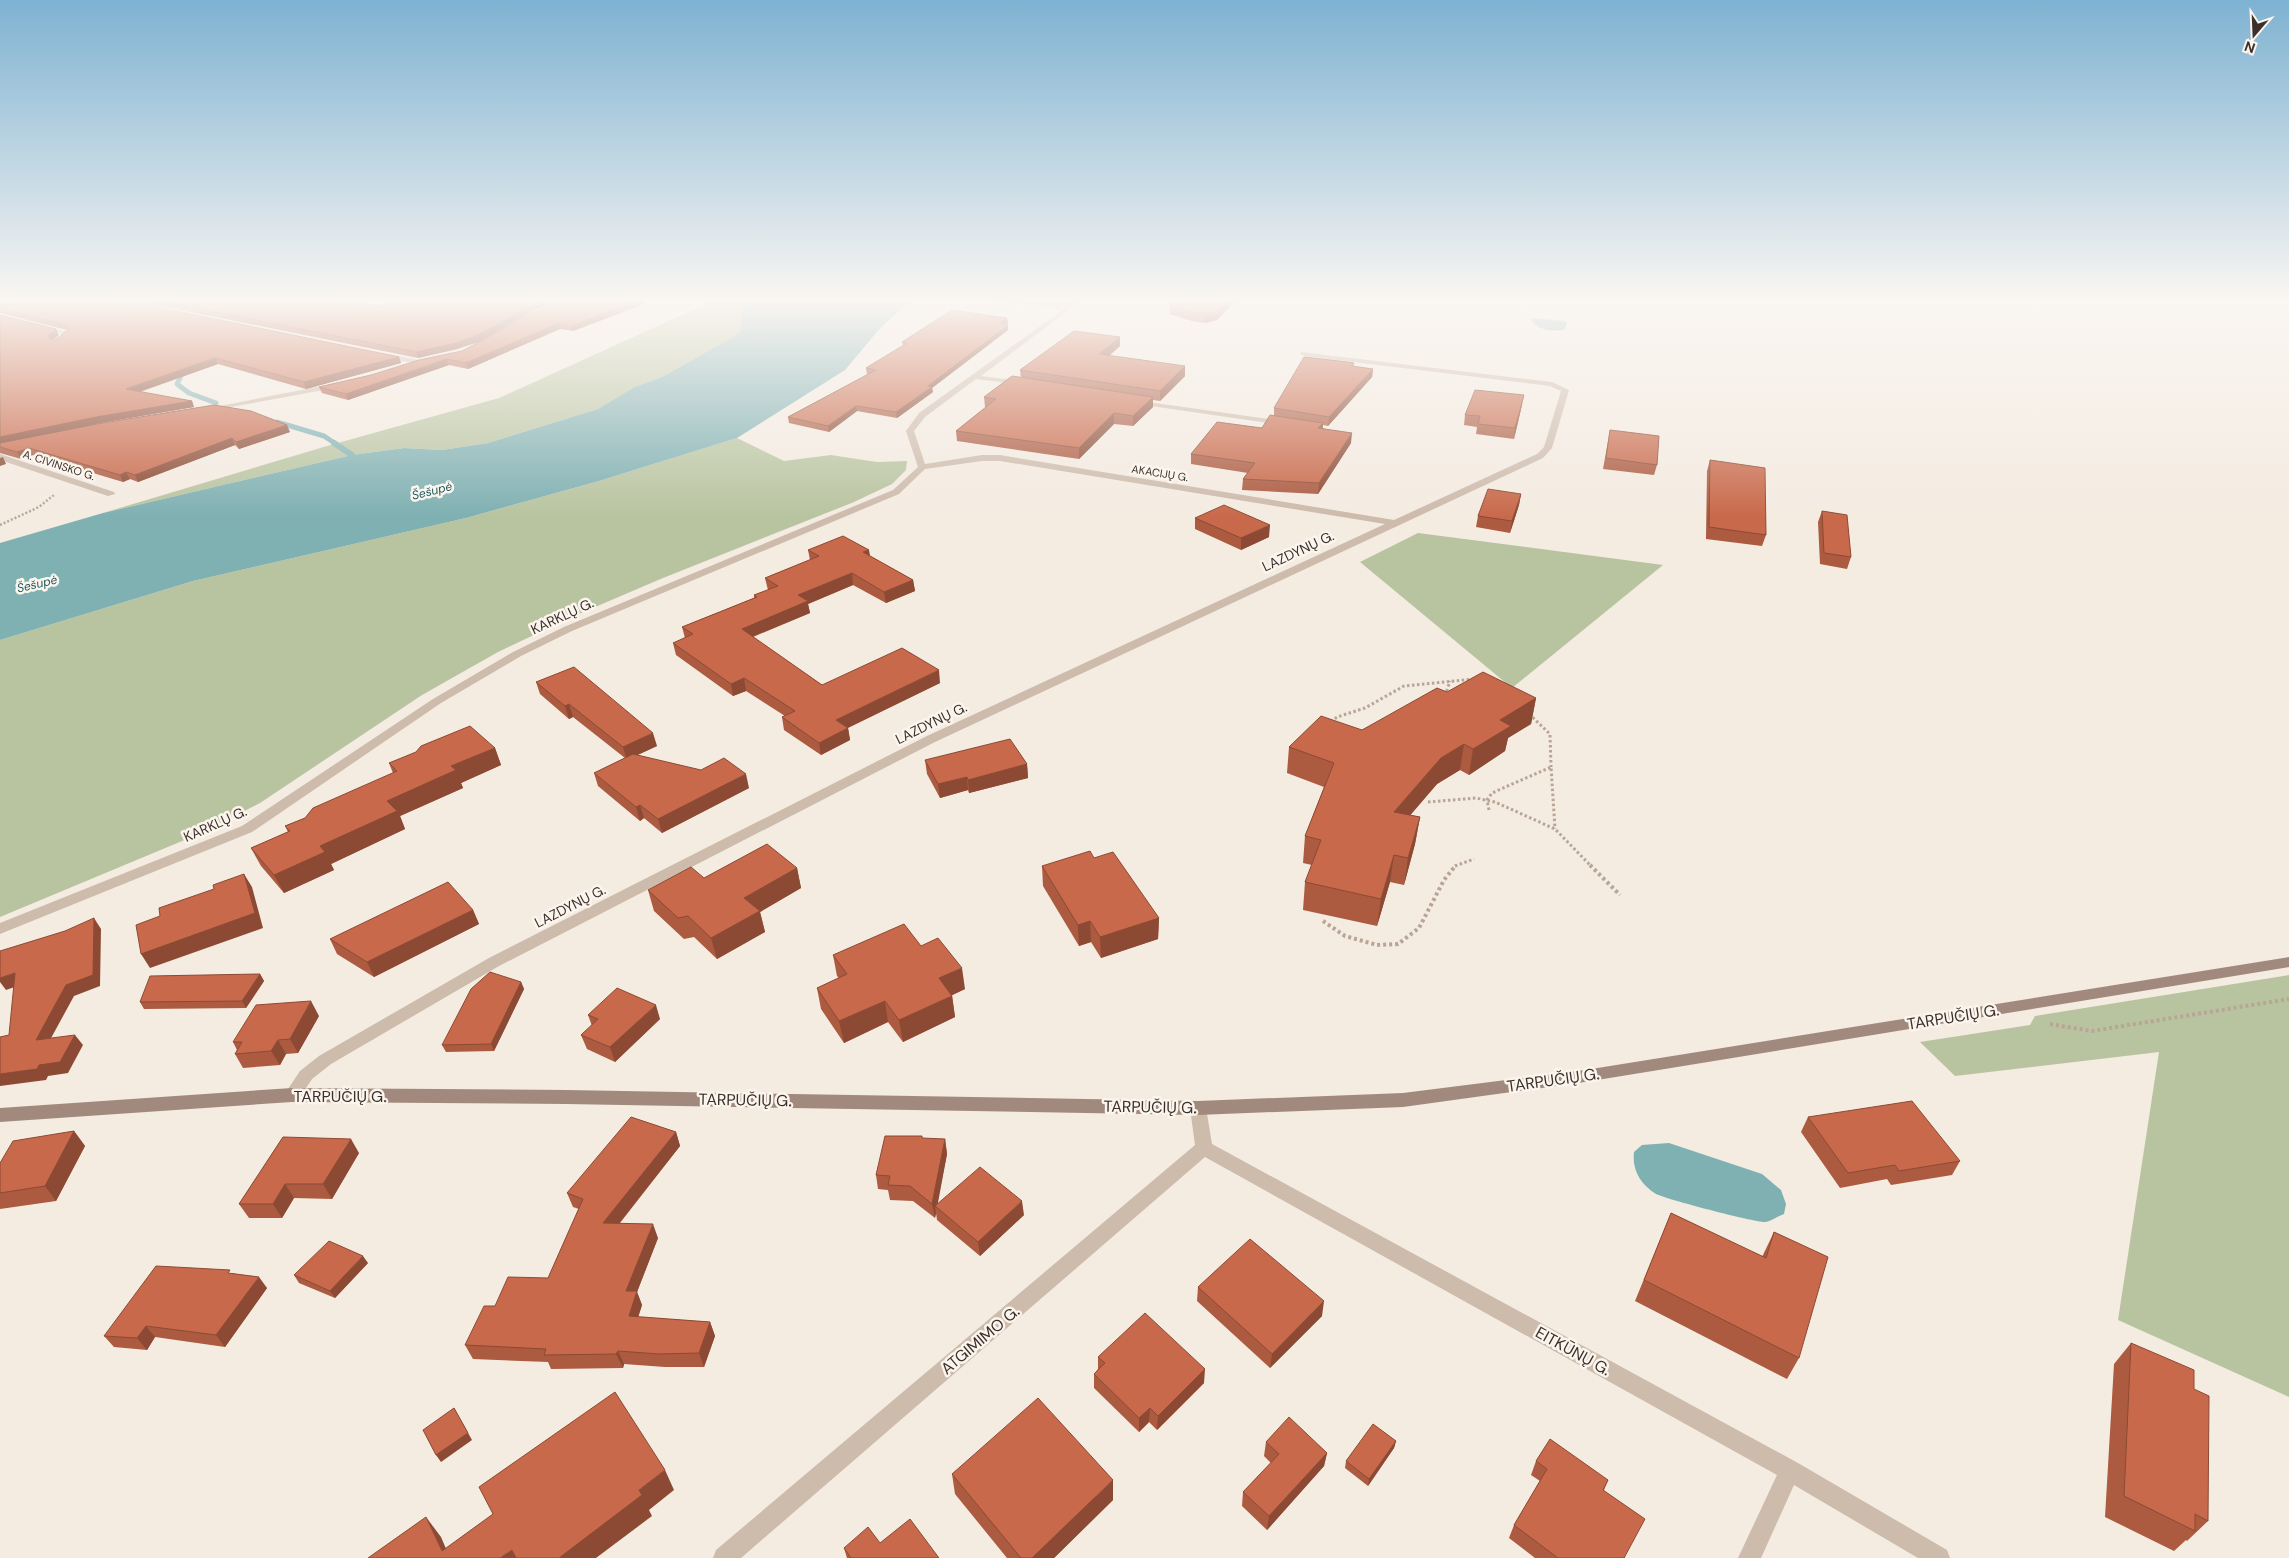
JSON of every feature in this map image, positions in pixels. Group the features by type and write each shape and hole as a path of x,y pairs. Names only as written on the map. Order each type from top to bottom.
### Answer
{"main road":[{"name":"TARPUČIŲ G.","path":"0,1115 292,1095 576,1097 1198,1108 1403,1100 1556,1080 2289,962"}],"street":[{"path":"922,467 910,431 922,415 982,372"},
{"name":"LAZDYNŲ G.","path":"292,1095 306,1075 325,1060 494,962 932,739 1540,456 1548,448 1565,390 1561,386 1446,372"},
{"path":"975,377 1032,385"},
{"path":"202,410 344,384"},
{"path":"1126,400 1288,424"},
{"name":"A. CIVINSKO G.","path":"0,457 111,494"},
{"name":"AKACIJŲ G.","path":"922,467 982,458 1000,458 1394,524"},
{"name":"KARKLŲ G.","path":"0,929 247,829 437,701 517,654 607,612 896,492 922,467"},
{"path":"1198,1108 1204,1148"},
{"name":"EITKŪNŲ G.","path":"1204,1148 1790,1471 1939,1558"},
{"name":"ATGIMIMO G.","path":"724,1558 1204,1148"},
{"path":"1749,1558 1790,1471"}],"path":[{"path":"0,525 38,507 59,492 66,479"},
{"path":"1328,724 1337,717 1365,708 1404,686 1450,680 1477,680"},
{"path":"1443,700 1450,680"},
{"path":"1528,713 1550,734 1556,829"},
{"path":"1489,810 1487,800 1492,793 1551,767"},
{"path":"1428,802 1476,798 1487,800 1556,829 1620,895"},
{"path":"1323,921 1345,936 1377,946 1398,944 1419,928 1444,880 1457,864 1474,859"},
{"path":"2042,1022 2092,1031 2289,999"}],"green space":[{"path":"557,372 671,372 634,387 598,409 488,443 442,450 404,448 352,455 103,513 327,446 499,398"},
{"path":"737,438 784,461 831,455 877,462 907,461 906,470 892,484 854,502 663,578 574,616 498,652 422,695 260,803 206,831 0,917 0,640 193,581 466,518 599,481"},
{"path":"1418,533 1663,565 1512,688 1360,562"},
{"path":"2289,975 2289,1397 2118,1320 2159,1052 1955,1076 1920,1042 2030,1025 2035,1016"}],"water":[{"name":"Šešupė","path":"671,372 842,372 737,438 599,481 466,518 193,581 0,640 0,543 103,513 352,455 404,448 442,450 488,443 598,409 634,387"},
{"path":"1669,1143 1762,1174 1781,1190 1786,1204 1784,1214 1766,1222 1746,1219 1656,1194 1638,1176 1634,1165 1634,1152 1642,1145"}],"building":[{"path":"0,372 176,372 126,389 192,401 96,417 0,437"},
{"path":"266,372 343,372 304,382"},
{"path":"382,372 410,372 346,394 319,387"},
{"path":"873,372 947,372 928,386 932,387 896,412 856,406 828,426 788,417"},
{"path":"1031,372 1179,372 1160,391"},
{"path":"1295,372 1371,372 1329,417 1274,408"},
{"path":"1012,376 1153,397 1133,416 1114,413 1079,448 956,431 996,399 984,397"},
{"path":"1475,390 1524,395 1515,428 1478,424 1480,416 1465,415"},
{"path":"214,405 251,411 287,425 236,442 232,438 135,475 126,472 120,475 29,448 17,452 0,447 0,443 97,424"},
{"path":"1270,415 1323,423 1318,428 1352,433 1319,483 1243,479 1255,463 1191,454 1217,422 1262,428"},
{"path":"1610,430 1659,436 1657,465 1606,458"},
{"path":"1710,460 1765,468 1766,535 1709,527"},
{"path":"1488,489 1521,494 1512,521 1478,516"},
{"path":"1224,505 1270,525 1241,538 1195,518"},
{"path":"1822,511 1847,515 1851,557 1824,553"},
{"path":"843,536 869,550 863,552 913,580 884,592 852,573 798,595 808,601 742,629 822,685 902,648 939,670 836,720 848,728 819,743 782,717 795,711 744,678 731,684 673,643 693,634 682,627 757,597 754,595 778,586 765,578 819,556 808,550"},
{"path":"574,667 653,733 623,747 569,704 565,706 536,682"},
{"path":"1483,672 1536,698 1500,720 1511,726 1473,749 1464,744 1441,758 1394,812 1420,817 1408,858 1394,855 1381,899 1305,882 1321,840 1305,836 1334,763 1289,747 1321,716 1362,730 1437,688 1447,692"},
{"path":"470,726 495,748 451,766 456,770 387,801 397,811 320,846 325,852 274,875 251,848 290,831 285,826 305,818 313,808 397,771 389,763 416,752 421,746"},
{"path":"1010,739 1027,764 968,780 967,777 938,784 925,760"},
{"path":"633,754 701,770 724,758 746,774 658,819 640,805 636,807 594,773"},
{"path":"767,844 797,868 744,898 760,911 711,938 688,916 678,918 648,890 691,867 704,878"},
{"path":"1090,851 1094,858 1113,852 1159,918 1100,937 1090,921 1078,925 1042,866"},
{"path":"244,874 255,913 141,954 136,925 160,916 159,908 214,889 213,885"},
{"path":"448,882 473,910 367,962 330,939"},
{"path":"94,918 93,975 66,985 36,1040 75,1035 60,1062 39,1065 37,1069 0,1074 0,1037 9,1035 15,973 0,978 0,951 65,931"},
{"path":"904,924 921,946 938,938 962,968 939,978 952,996 899,1020 885,1001 839,1021 817,988 847,974 833,955"},
{"path":"490,972 521,982 491,1044 442,1045 471,989"},
{"path":"260,974 242,1001 140,1002 150,976"},
{"path":"617,988 656,1005 610,1047 581,1035 598,1019 588,1015"},
{"path":"311,1001 290,1039 278,1040 271,1051 235,1054 242,1042 233,1042 256,1005"},
{"path":"1912,1101 1960,1161 1899,1171 1895,1165 1848,1173 1808,1117"},
{"path":"631,1117 676,1132 603,1223 653,1224 626,1291 637,1291 629,1316 710,1322 699,1353 659,1354 618,1351 616,1354 544,1355 546,1349 465,1345 484,1306 495,1306 508,1277 548,1278 583,1199 567,1193"},
{"path":"74,1131 45,1186 0,1193 0,1163 13,1141"},
{"path":"885,1136 922,1136 922,1138 945,1139 932,1204 910,1186 888,1185 890,1176 876,1175"},
{"path":"283,1137 351,1139 323,1184 285,1184 273,1204 239,1204"},
{"path":"980,1167 1022,1201 978,1242 935,1206"},
{"path":"1671,1213 1766,1258 1774,1232 1828,1257 1799,1358 1644,1280"},
{"path":"1250,1239 1324,1301 1272,1354 1198,1287"},
{"path":"329,1241 363,1256 330,1291 294,1275"},
{"path":"156,1266 230,1270 228,1273 259,1277 216,1335 146,1326 137,1338 104,1336"},
{"path":"1145,1313 1205,1369 1158,1416 1150,1408 1139,1418 1094,1374 1105,1363 1098,1357"},
{"path":"2131,1343 2194,1370 2194,1389 2209,1396 2208,1521 2195,1514 2195,1531 2124,1496"},
{"path":"615,1392 665,1470 639,1490 642,1495 559,1558 516,1558 512,1550 500,1558 368,1558 426,1517 442,1551 493,1514 479,1487"},
{"path":"1038,1398 1113,1480 1032,1558 1021,1558 952,1474"},
{"path":"454,1408 468,1433 436,1455 423,1430"},
{"path":"1289,1417 1327,1453 1269,1516 1243,1492 1279,1454 1266,1442"},
{"path":"1373,1424 1396,1441 1369,1479 1346,1461"},
{"path":"1550,1439 1608,1480 1603,1490 1645,1519 1624,1558 1558,1558 1514,1525 1547,1469 1536,1461"},
{"path":"910,1519 939,1558 851,1558 844,1548 868,1527 880,1543"}],"waterway":[{"path":"183,372 177,384 189,393 216,403"},
{"path":"277,422 324,436 336,444"},
{"path":"334,443 352,455"}]}
